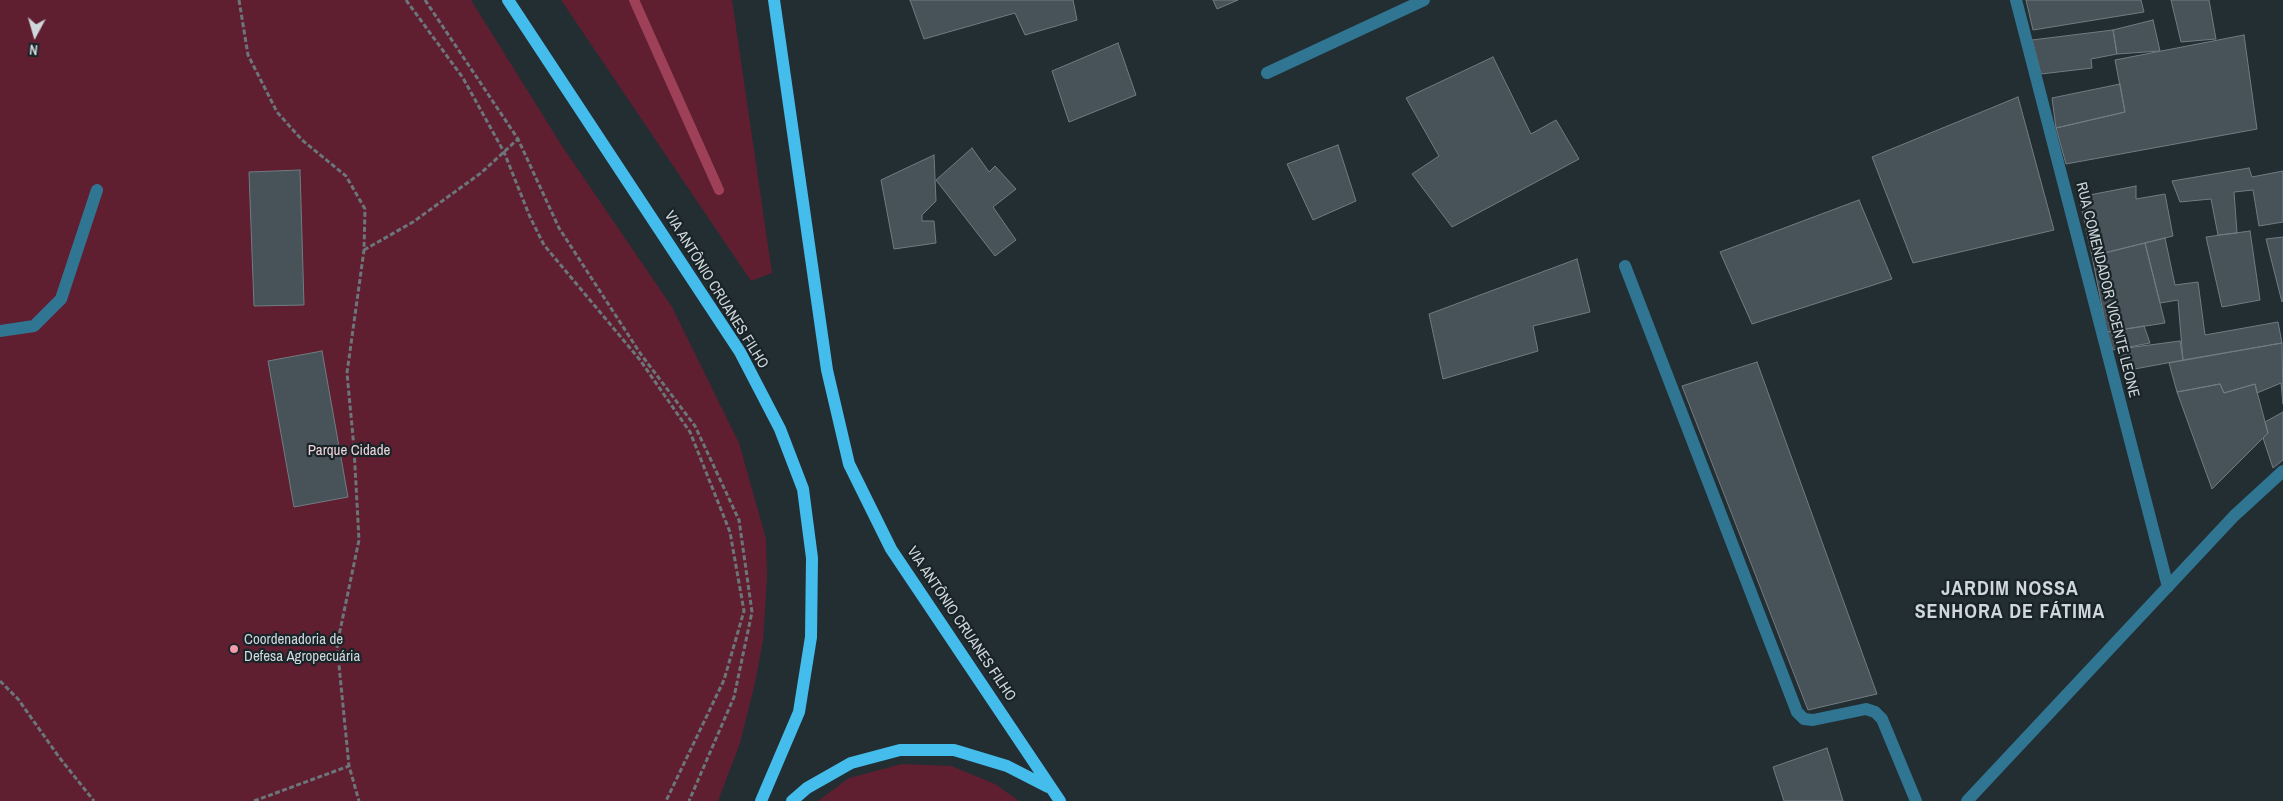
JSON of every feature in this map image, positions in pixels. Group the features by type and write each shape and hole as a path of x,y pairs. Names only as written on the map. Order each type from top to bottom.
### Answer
{"main road":[{"name":"VIA ANTÔNIO CRUANES FILHO","path":"508,0 740,352 780,429 803,489 812,558 811,637 799,712 761,801"},
{"name":"VIA ANTÔNIO CRUANES FILHO","path":"774,0 827,370 849,464 891,549 1060,801"},
{"path":"792,801 807,788 850,763 900,750 954,750 1007,766 1050,788"}],"street":[{"path":"1267,73 1424,0"},
{"name":"RUA COMENDADOR VICENTE LEONE","path":"2016,0 2168,588"},
{"path":"0,331 34,326 61,299 97,190"},
{"path":"1625,266 1797,712 1804,719 1814,720 1866,709 1875,712 1882,719 1916,801"},
{"path":"1967,801 2234,516 2283,471"}],"path":[{"path":"239,0 248,55 277,112 302,140 346,176 366,209 364,250 347,372 354,448 359,540 338,645 349,766 360,801"},
{"path":"406,0 463,78 504,152 530,217 544,245 640,360 690,432 730,532 744,611 724,680 666,801"},
{"path":"425,0 518,139 558,228 640,353 694,426 739,520 752,612 734,697 689,801"},
{"path":"364,250 413,222 481,173 518,139"},
{"path":"0,680 18,699 59,757 94,801"},
{"path":"254,801 349,766"}],"green space":[{"name":"Parque Cidade","path":"0,0 471,0 562,146 672,307 739,443 766,539 767,577 763,640 755,683 740,743 718,801 0,801"},
{"path":"561,0 732,0 772,273 751,281"},
{"path":"902,764 951,766 995,784 1019,801 818,801 849,778"}],"building":[{"path":"910,0 1073,0 1077,20 1025,35 1015,13 924,39"},
{"path":"1213,0 1238,0 1217,9"},
{"path":"2026,0 2141,0 2144,12 2033,30"},
{"path":"2171,0 2209,0 2216,39 2181,42"},
{"path":"2153,20 2160,51 2117,54 2113,30"},
{"path":"2113,30 2117,54 2091,59 2092,68 2041,74 2032,40"},
{"path":"2244,35 2257,129 2066,164 2056,128 2125,112 2115,60"},
{"path":"1118,43 1136,95 1069,122 1052,71"},
{"path":"1493,57 1531,134 1556,120 1579,159 1452,227 1412,174 1439,156 1406,98"},
{"path":"2120,84 2125,112 2056,128 2052,98"},
{"path":"2018,97 2054,230 1913,263 1872,157"},
{"path":"1338,145 1356,201 1313,220 1287,164"},
{"path":"972,148 989,172 995,166 1016,189 993,207 1016,240 995,256 936,180"},
{"path":"934,155 936,201 922,215 922,221 934,221 936,243 894,249 881,180"},
{"path":"2249,168 2252,177 2283,171 2283,222 2259,226 2253,190 2234,192 2237,233 2218,235 2211,199 2180,202 2172,181"},
{"path":"300,170 304,305 254,306 249,172"},
{"path":"2136,186 2136,199 2165,194 2173,236 2092,256 2079,197"},
{"path":"1859,200 1892,279 1752,324 1720,252"},
{"path":"2250,231 2260,300 2222,307 2206,237"},
{"path":"2283,237 2283,301 2282,302 2266,239"},
{"path":"2165,238 2175,285 2198,282 2205,335 2278,322 2282,343 2183,360 2178,300 2160,303 2145,243"},
{"path":"2145,243 2165,323 2107,332 2092,256"},
{"path":"1577,259 1590,312 1533,326 1538,351 1443,379 1429,314"},
{"path":"2144,326 2150,343 2113,350 2107,332"},
{"path":"2180,341 2183,360 2124,371 2119,349"},
{"path":"2282,343 2283,404 2281,383 2257,393 2255,384 2224,393 2220,384 2177,392 2169,363"},
{"path":"322,351 348,497 294,507 268,361"},
{"path":"1757,362 1877,694 1808,710 1682,386"},
{"path":"2220,384 2224,393 2255,384 2268,433 2212,489 2177,392"},
{"path":"2283,412 2283,460 2273,468 2263,438 2268,433 2265,422"},
{"path":"1827,748 1843,801 1784,801 1773,767"}],"waterway":[{"path":"634,0 719,190"}],"place":[{"name":"Coordenadoria de Defesa Agropecuária","path":"234,649"}],"district":[{"name":"JARDIM NOSSA SENHORA DE FÁTIMA","path":"2010,602"}]}
